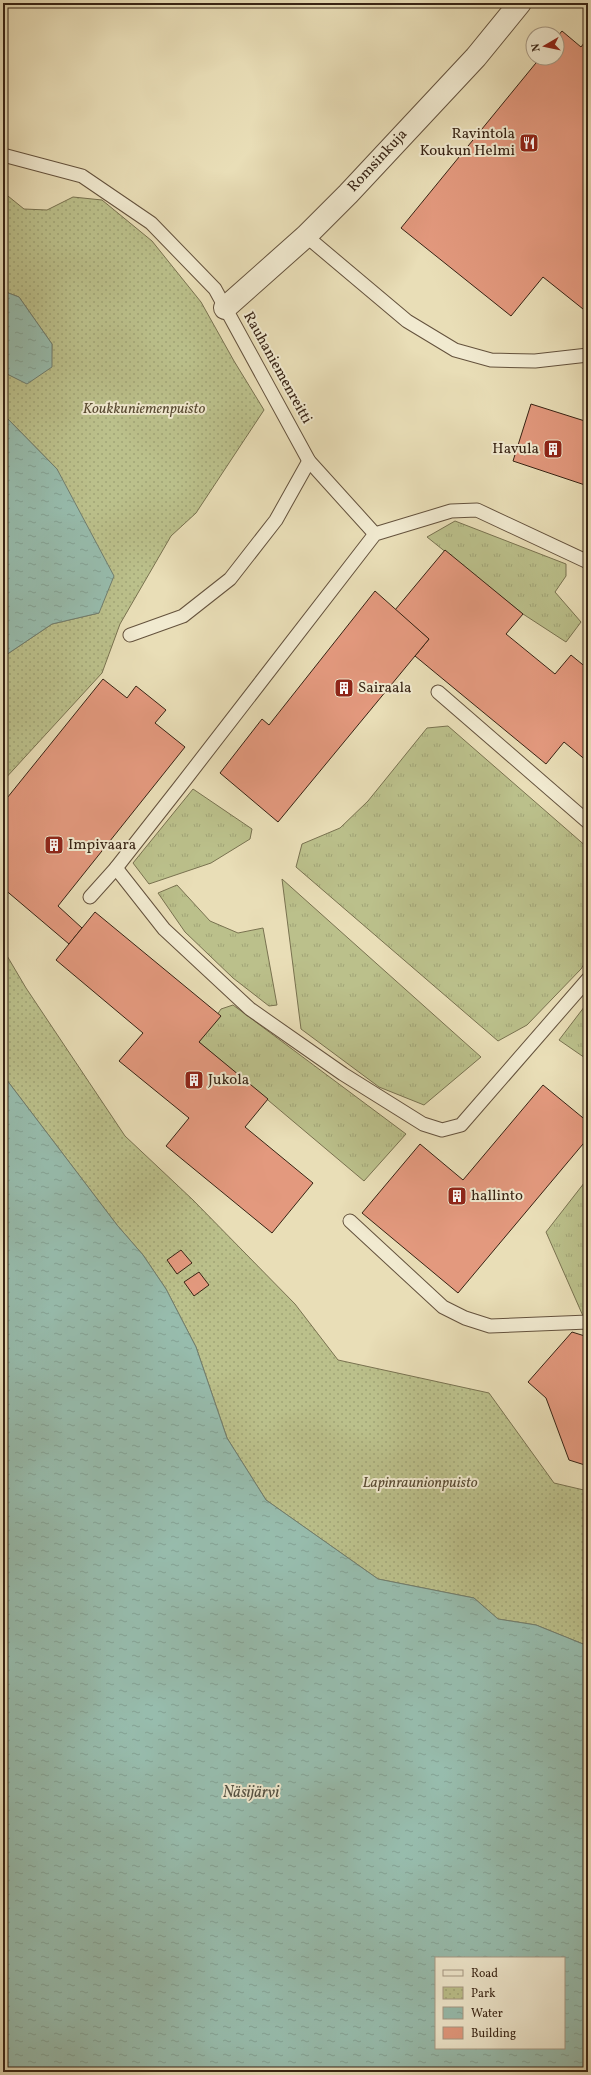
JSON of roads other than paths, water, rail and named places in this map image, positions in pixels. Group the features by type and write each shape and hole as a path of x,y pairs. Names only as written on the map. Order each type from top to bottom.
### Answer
{"street":[{"name":"Romsinkuja","path":"225,308 306,236 476,57 520,3"}],"lane":[{"name":"Rauhaniemenreitti","path":"3,155 82,176 151,223 214,289 310,461 375,534"},
{"path":"306,236 407,321 455,350 492,360 535,361 588,355"},
{"path":"130,635 183,616 230,579 276,520 310,461"},
{"path":"90,898 116,868 375,534 451,511 477,510 588,562"},
{"path":"438,692 588,822"},
{"path":"116,868 164,929 250,1009 343,1074 423,1124 442,1130 461,1125 588,979"},
{"path":"350,1221 444,1307 465,1318 490,1326 588,1322"}],"water":[{"path":"3,291 19,297 52,344 52,367 27,384 3,372"},
{"path":"3,414 57,469 114,576 99,613 52,624 3,657"},
{"name":"Näsijärvi","path":"3,1075 117,1225 143,1255 166,1289 196,1347 227,1438 266,1500 378,1579 474,1598 498,1619 536,1625 588,1646 588,2072 3,2072"}],"place":[{"name":"Ravintola Koukun Helmi","path":"529,143"},
{"name":"Havula","path":"553,449"},
{"name":"Sairaala","path":"344,688"},
{"name":"Impivaara","path":"54,845"},
{"name":"Jukola","path":"194,1080"},
{"name":"hallinto","path":"457,1196"}],"park label":[{"name":"Koukkuniemenpuisto","path":"144,409"},
{"name":"Lapinraunionpuisto","path":"420,1483"}]}
